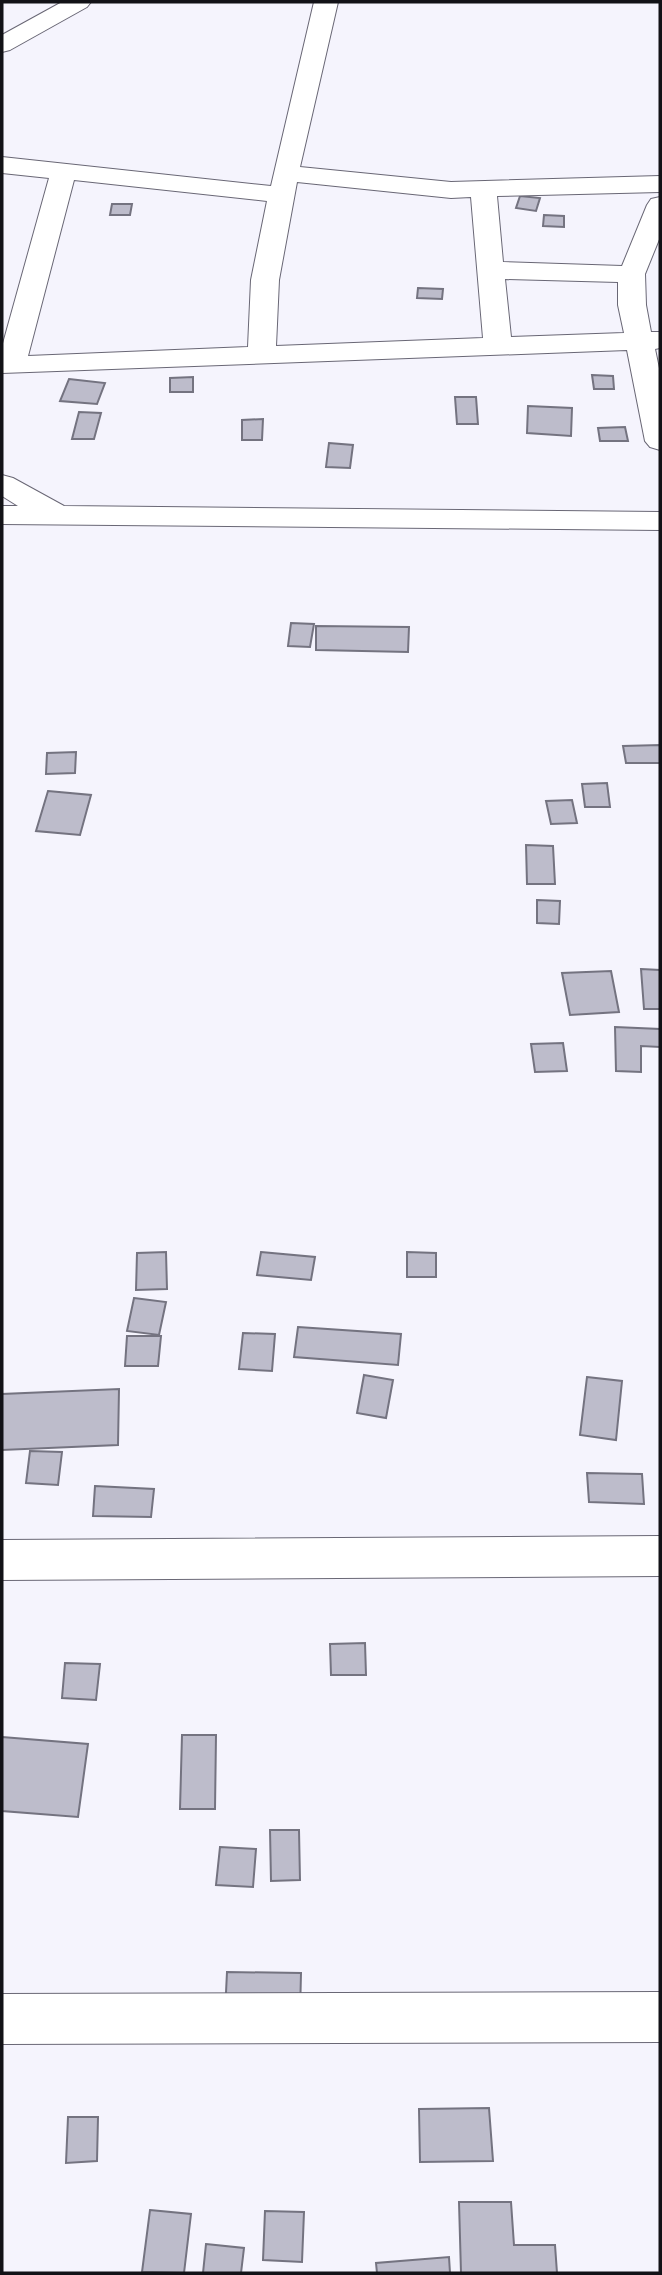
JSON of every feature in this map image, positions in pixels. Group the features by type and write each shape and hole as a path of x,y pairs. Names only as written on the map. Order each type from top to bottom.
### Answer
{"street":[{"path":"2,45 79,2"},
{"path":"262,355 265,280 326,2"},
{"path":"15,14 53,16"},
{"path":"2,165 63,172 451,190 660,184"},
{"path":"63,172 6,365 650,340"},
{"path":"483,190 498,345"},
{"path":"660,205 632,274 632,305 650,340 660,442"},
{"path":"490,270 632,274"},
{"path":"2,484 56,514"},
{"path":"2,515 660,521"},
{"path":"2,1560 660,1556"},
{"path":"2,2019 660,2017"}],"building":[{"path":"520,196 540,198 536,211 516,208"},
{"path":"112,204 132,204 130,215 110,215"},
{"path":"544,215 564,216 564,227 543,226"},
{"path":"418,288 443,289 442,299 417,298"},
{"path":"592,375 613,376 614,389 594,389"},
{"path":"193,377 193,392 170,392 170,378"},
{"path":"69,379 105,383 97,404 60,401"},
{"path":"455,397 476,397 478,424 457,424"},
{"path":"528,406 572,408 571,436 527,433"},
{"path":"79,412 101,413 94,439 72,439"},
{"path":"263,419 262,440 242,440 242,420"},
{"path":"625,427 628,441 600,441 598,428"},
{"path":"329,443 353,445 350,468 326,467"},
{"path":"291,623 314,624 310,647 288,646"},
{"path":"316,626 409,627 408,652 316,650"},
{"path":"660,745 660,763 626,763 623,746"},
{"path":"76,752 75,773 46,774 47,753"},
{"path":"607,783 610,807 585,807 582,784"},
{"path":"48,791 91,795 80,835 36,831"},
{"path":"572,800 577,823 551,824 546,801"},
{"path":"526,845 553,846 555,884 527,884"},
{"path":"537,900 560,901 559,924 537,923"},
{"path":"641,969 660,970 660,1009 644,1009"},
{"path":"611,971 619,1012 570,1015 562,973"},
{"path":"615,1027 660,1029 660,1047 641,1046 641,1072 616,1071"},
{"path":"563,1043 567,1071 535,1072 531,1044"},
{"path":"166,1252 167,1289 136,1290 137,1253"},
{"path":"261,1252 315,1257 311,1280 257,1275"},
{"path":"407,1252 436,1253 436,1277 407,1277"},
{"path":"134,1298 166,1302 159,1335 127,1331"},
{"path":"298,1327 401,1334 398,1365 294,1357"},
{"path":"243,1333 275,1334 272,1371 239,1369"},
{"path":"127,1336 161,1336 158,1366 125,1366"},
{"path":"364,1375 393,1380 386,1418 357,1413"},
{"path":"587,1377 622,1381 616,1440 580,1435"},
{"path":"119,1389 118,1445 2,1450 2,1394"},
{"path":"30,1451 62,1452 58,1485 26,1483"},
{"path":"587,1473 642,1474 644,1504 589,1502"},
{"path":"95,1486 154,1489 151,1517 93,1516"},
{"path":"365,1643 366,1675 331,1675 330,1644"},
{"path":"65,1663 100,1664 96,1700 62,1698"},
{"path":"182,1735 216,1735 215,1809 180,1809"},
{"path":"2,1737 88,1744 78,1817 2,1811"},
{"path":"270,1830 299,1830 300,1880 271,1881"},
{"path":"220,1847 256,1849 253,1887 216,1885"},
{"path":"227,1972 301,1973 300,2014 225,2013"},
{"path":"489,2108 493,2161 420,2162 419,2109"},
{"path":"68,2117 98,2117 97,2161 66,2163"},
{"path":"459,2202 511,2202 514,2245 555,2245 557,2273 461,2273"},
{"path":"150,2210 191,2214 184,2273 142,2272"},
{"path":"265,2211 304,2212 302,2262 263,2260"},
{"path":"206,2244 244,2248 241,2273 203,2273"},
{"path":"449,2257 450,2273 377,2273 376,2263"}]}
